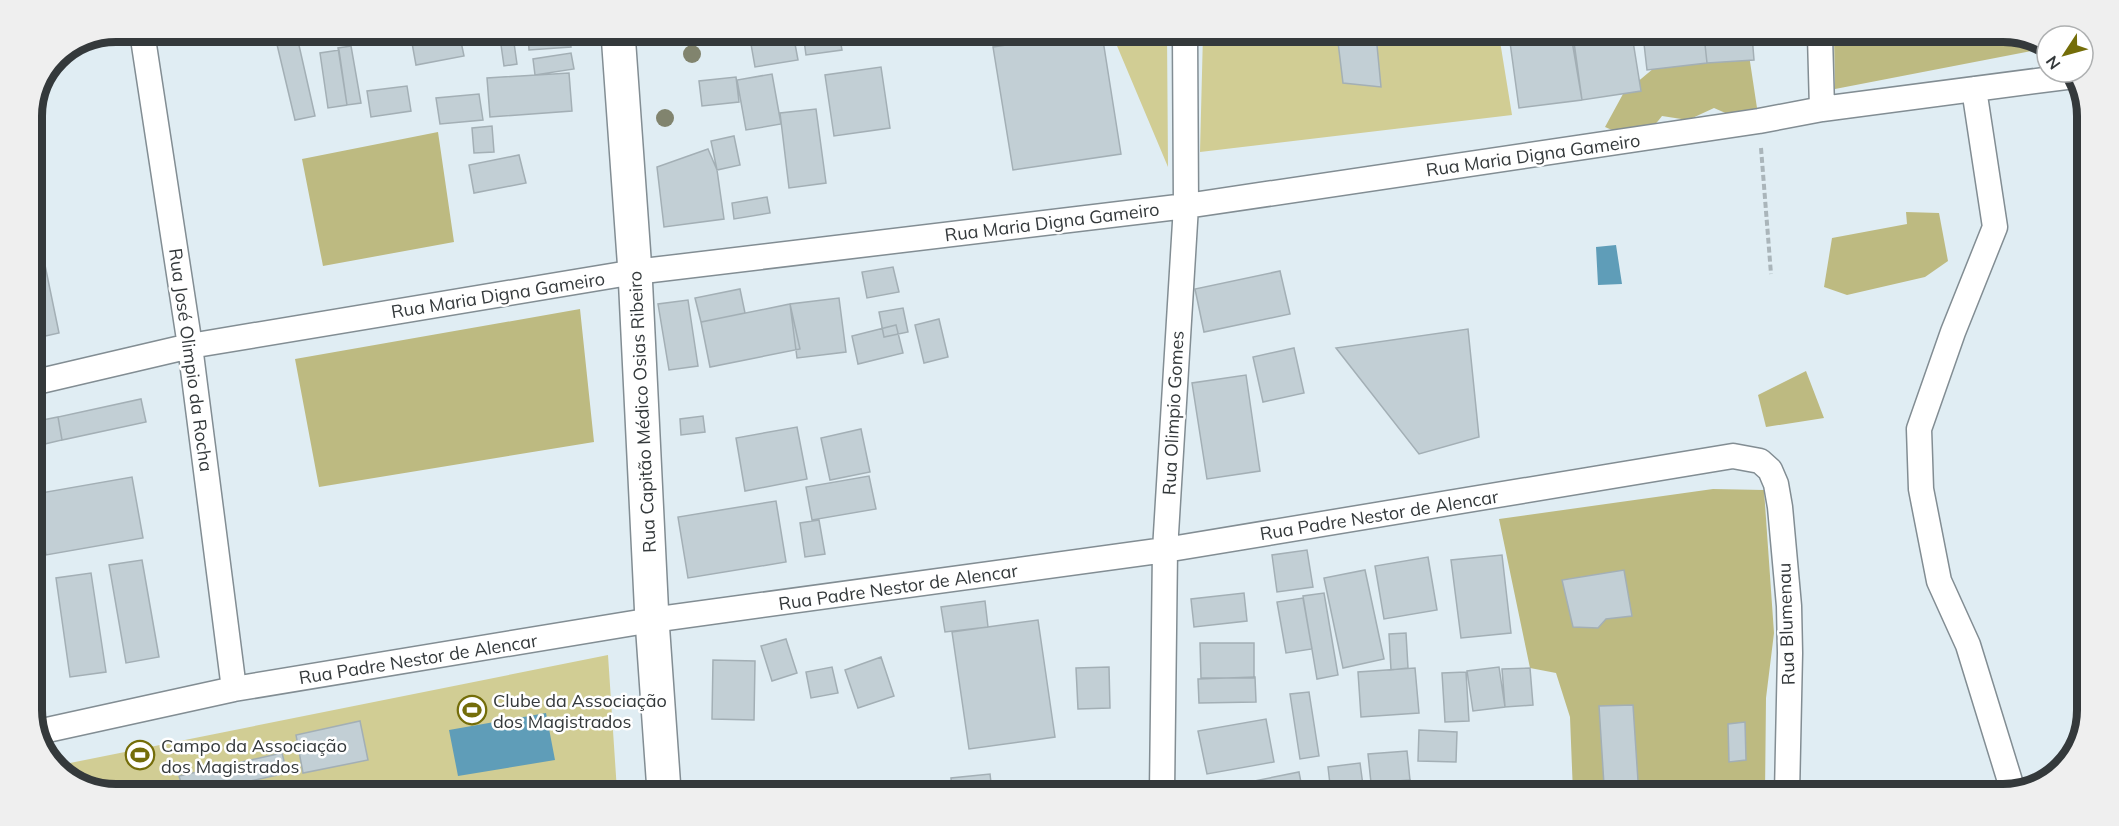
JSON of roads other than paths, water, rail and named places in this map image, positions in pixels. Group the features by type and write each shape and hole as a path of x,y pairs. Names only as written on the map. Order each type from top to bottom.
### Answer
{"main road":[{"name":"Rua Capitão Médico Osias Ribeiro","path":"619,42 635,272 652,620 664,784"}],"street":[{"name":"Rua José Olimpio da Rocha","path":"144,42 190,346 234,689"},
{"name":"Rua Olimpio Gomes","path":"1162,784 1165,550 1186,206 1185,42"},
{"path":"1820,42 1822,109"},
{"name":"Rua Maria Digna Gameiro","path":"42,381 190,346 635,272 1186,206 1759,121 1822,109 2035,81"},
{"path":"1974,89 1995,227 1953,332 1919,429 1921,489 1939,581 1968,645 2011,783"},
{"name":"Rua Padre Nestor de Alencar","path":"45,730 234,689 652,620 1165,550 1733,456 1760,461"},
{"name":"Rua Blumenau","path":"1760,461 1770,470 1776,484 1789,606 1787,784"}],"water":[{"path":"1616,245 1622,284 1598,285 1596,247"},
{"path":"546,713 555,760 458,776 449,730"}],"place":[{"name":"Clube da Associação dos Magistrados","path":"472,710"},
{"name":"Campo da Associação dos Magistrados","path":"140,755"}]}
